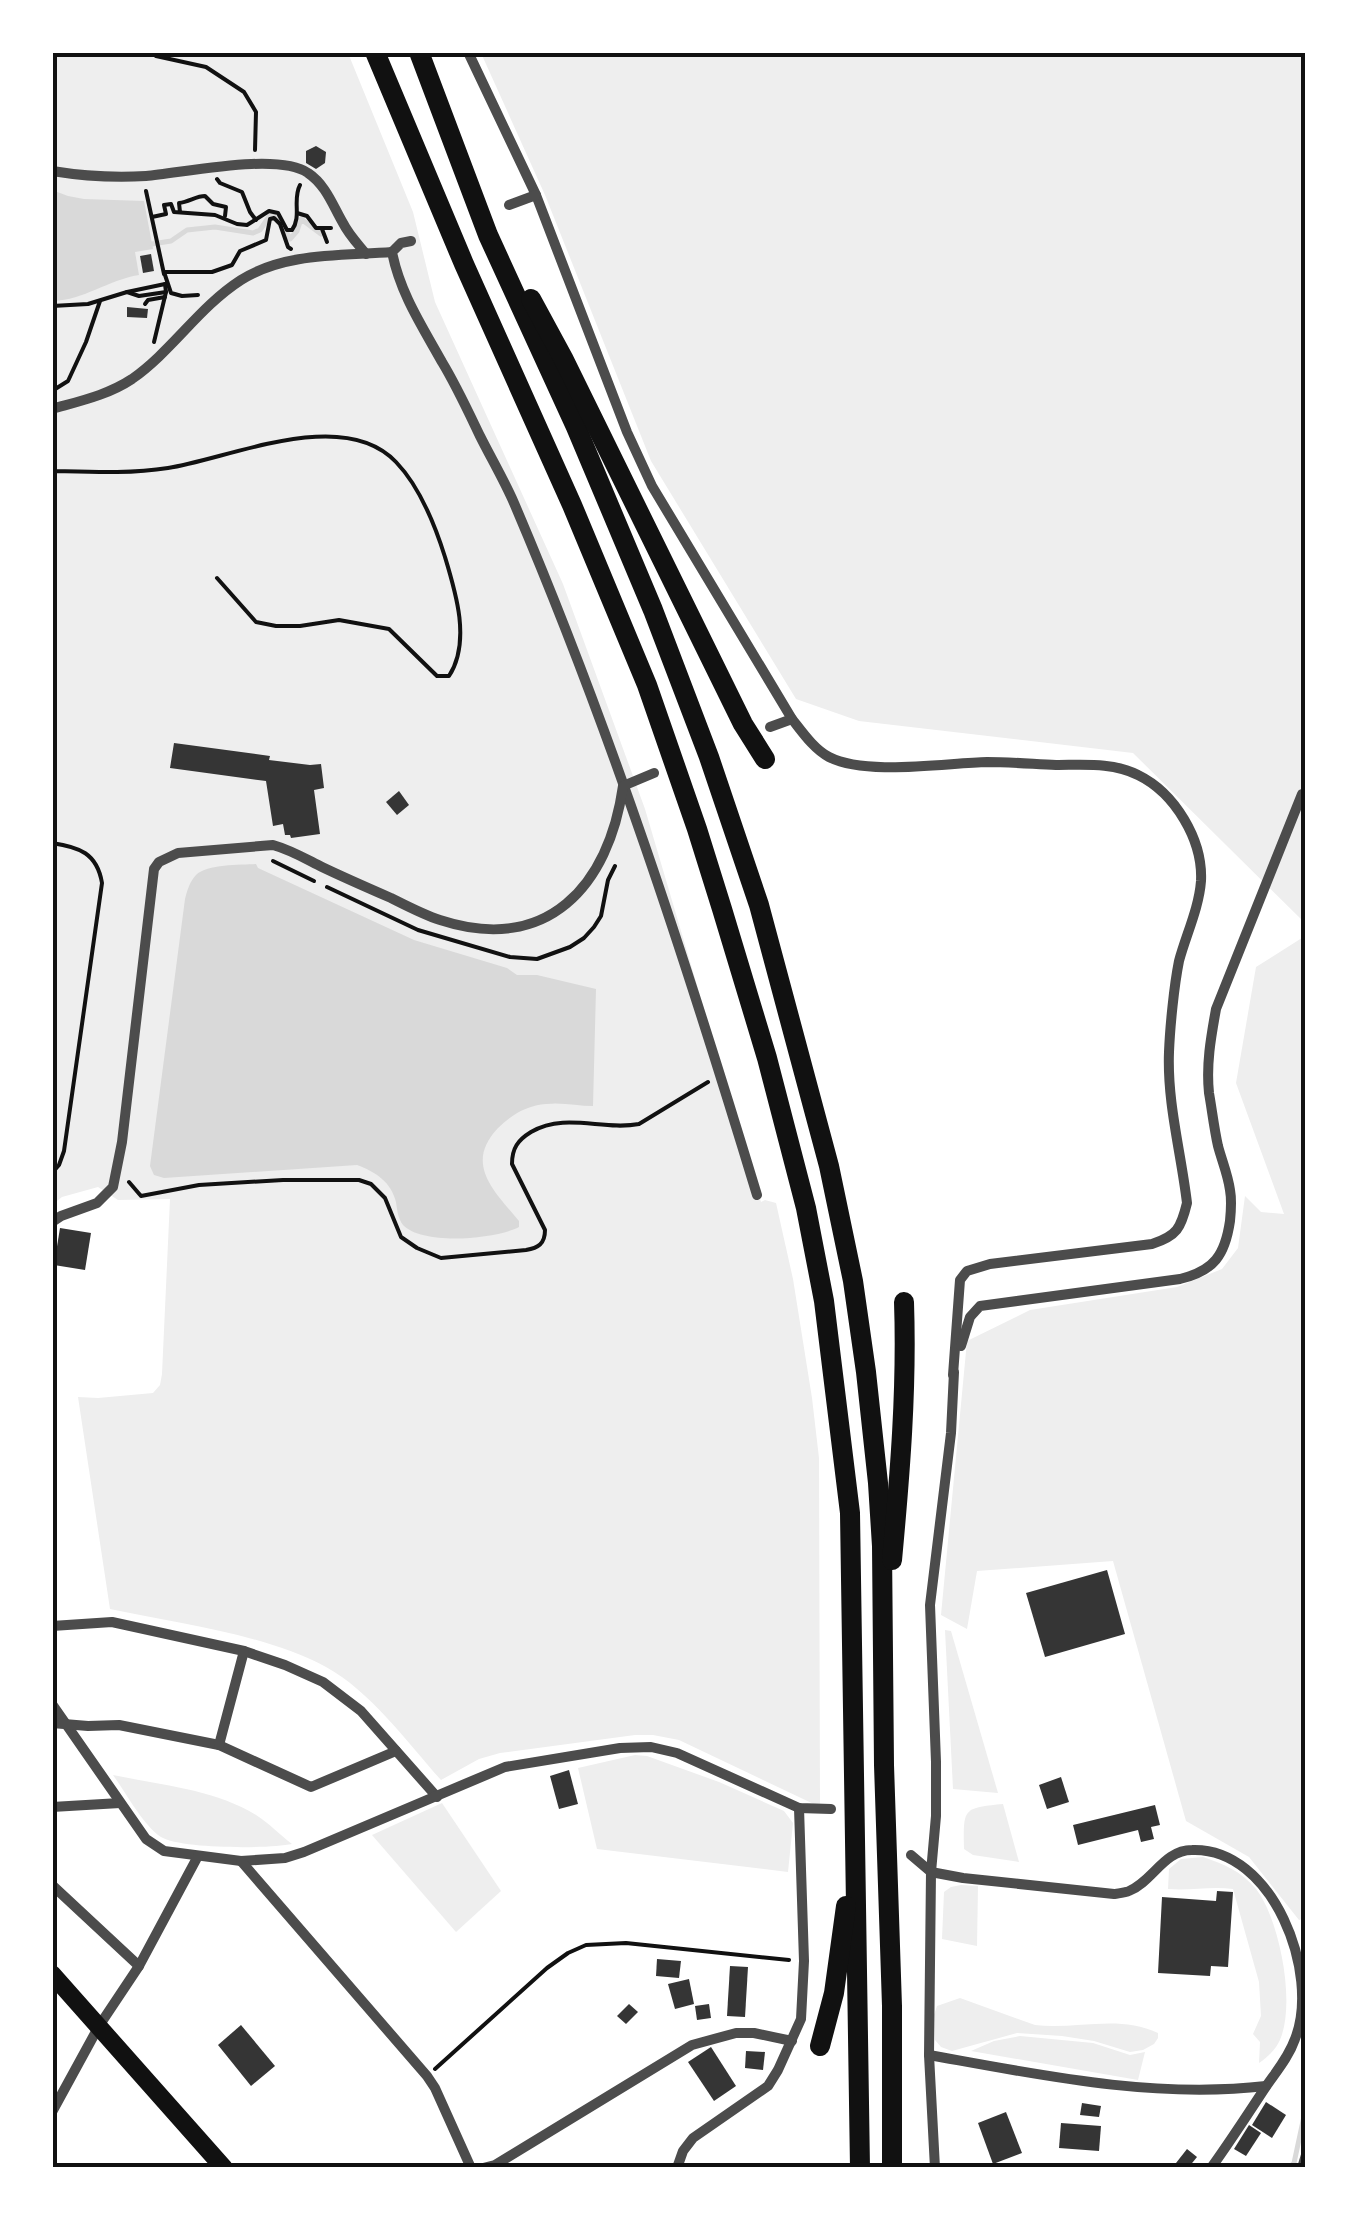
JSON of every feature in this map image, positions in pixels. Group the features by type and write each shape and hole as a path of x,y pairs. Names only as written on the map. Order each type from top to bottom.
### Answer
{"highway":[{"path":"375,52 647,685 697,829 767,1058 806,1208 824,1301 850,1513 860,2168"},
{"path":"420,52 488,235 576,427 709,756 764,922 829,1166 854,1281 882,1546 892,2168"},
{"path":"488,235 526,290 563,358 743,724 765,759"},
{"path":"883,1665 903,1441 904,1302"},
{"path":"820,2046 834,1992 854,1842"}],"main road":[{"path":"52,1974 224,2168"}],"street":[{"path":"468,52 536,196 627,432 652,486 792,720 826,756 858,765 988,762 1120,768 1155,785 1174,804 1192,834 1199,857 1201,880 1178,965 1169,1048 1170,1096 1187,1203 1183,1220 1175,1234 1152,1244 990,1264 967,1271 960,1280 951,1433 930,1605 936,1762 929,2055 934,2168"},
{"path":"52,171 82,176 143,176 254,164 290,166 308,173 330,198 344,226 366,254"},
{"path":"509,205 536,196"},
{"path":"52,409 110,392 134,378 208,306 243,279 307,258 392,252 401,243 411,241"},
{"path":"392,252 416,320 443,362 512,499 678,938 757,1194"},
{"path":"770,728 792,720"},
{"path":"623,786 654,774"},
{"path":"52,1222 97,1204 114,1187 154,870 159,862 178,853 273,845 440,920 488,928 526,926 564,908 587,882 618,819 623,786"},
{"path":"953,1375 970,1317 980,1306 1180,1280 1212,1265 1224,1248 1232,1204 1210,1094 1210,1040 1216,1009 1302,794"},
{"path":"52,1626 112,1622 244,1651 286,1665 322,1682 361,1712 437,1796"},
{"path":"220,1745 244,1651"},
{"path":"52,1704 146,1839 164,1851 198,1856 241,1861 285,1858 505,1767 620,1748 651,1747 677,1753 800,1808 831,1809"},
{"path":"52,1723 120,1725 220,1745 311,1786 396,1751"},
{"path":"52,1806 120,1803"},
{"path":"677,2168 693,2138 768,2086 801,2018 804,1961 800,1808"},
{"path":"912,1854 932,1872 962,1878 1114,1894 1129,1892 1175,1853 1188,1850 1226,1856 1267,1891 1295,1945 1301,2016 1296,2038 1282,2066 1211,2168"},
{"path":"52,2112 198,1856"},
{"path":"241,1861 428,2076 471,2168"},
{"path":"52,1885 138,1966"},
{"path":"483,2168 692,2045 754,2033 792,2041"},
{"path":"929,2055 1152,2090 1266,2086"},
{"path":"1302,2168 1306,2155"}],"path":[{"path":"154,52 156,56 206,67 244,92 256,112 254,164"},
{"path":"207,170 220,183 242,192 256,220"},
{"path":"152,218 166,214 164,205 172,204 174,212 203,213 247,225 269,211 283,220 287,230 292,230 297,212 296,192 308,173"},
{"path":"143,176 171,293 200,296 208,306"},
{"path":"180,212 179,203 206,196 213,204 226,207 224,218"},
{"path":"297,212 316,228 344,226"},
{"path":"164,272 212,272 232,265 240,250 266,240 270,220 274,218 288,247 296,250"},
{"path":"322,229 328,243 322,243"},
{"path":"153,344 166,295 164,272"},
{"path":"52,306 88,304 165,284"},
{"path":"127,292 139,296 166,295"},
{"path":"145,304 166,295"},
{"path":"52,391 68,380 100,301"},
{"path":"52,472 170,468 283,441 326,436 372,445 396,460 436,530 453,582 461,632 454,668 449,676 437,676 389,629 339,620 300,626 256,622 216,578"},
{"path":"52,843 76,847 89,854 98,868 102,888 64,1151 52,1173"},
{"path":"260,855 418,930 524,960 551,956 584,938 601,916 615,866"},
{"path":"128,1178 141,1196 216,1184 359,1180 371,1184 384,1198 400,1236 416,1248 441,1258 536,1248 543,1243 544,1230 512,1164 512,1154 522,1138 551,1123 639,1124 720,1074"},
{"path":"428,2076 547,1968 586,1946 626,1943 804,1961"}],"shaded area":[{"path":"53,53 348,53 413,212 435,302 563,584 645,809 761,1202 776,1203 793,1279 819,1458 820,1807 679,1740 653,1735 500,1753 479,1759 441,1780 373,1703 326,1667 248,1638 110,1609 78,1397 153,1393 160,1385 170,1199 118,1200 98,1187 62,1197 53,1204"},
{"path":"481,53 1305,53 1305,923 1133,753 859,721 796,699 651,461 545,195"},
{"path":"52,190 84,199 144,201 153,249 135,252 139,275 53,301"},
{"path":"256,864 414,940 507,968 517,975 537,975 596,989 593,1106 552,1104 526,1109 498,1128 483,1154 486,1177 519,1221 519,1227 494,1235 460,1238 413,1232 401,1223 394,1195 386,1183 357,1165 164,1178 154,1175 150,1166 188,889 201,871"},
{"path":"1305,936 1305,1918 1299,1920 1249,1857 1186,1821 1113,1561 977,1571 967,1629 941,1615 967,1341 1030,1310 1177,1287 1222,1269 1238,1248 1245,1196 1261,1212 1284,1214 1236,1083 1256,967"},
{"path":"945,1630 951,1631 998,1793 953,1789"},
{"path":"635,1755 719,1782 784,1811 793,1823 788,1872 597,1849 578,1768"},
{"path":"113,1775 223,1799 256,1815 292,1844 245,1847 171,1841 154,1832"},
{"path":"442,1803 501,1891 456,1932 372,1835"},
{"path":"1003,1804 1019,1862 973,1855 964,1849 968,1813"},
{"path":"1203,1857 1232,1869 1256,1889 1279,1943 1286,1990 1283,2032 1274,2049 1259,2063 1260,2042 1253,2034 1261,2016 1259,1982 1233,1889 1168,1889 1169,1869 1181,1859"},
{"path":"961,1885 978,1886 977,1946 942,1939 944,1892"},
{"path":"960,1998 1035,2025 1128,2024 1158,2033 1158,2038 1143,2050 1130,2052 1094,2041 1017,2033 952,2051 935,2040 934,2015 937,2006"},
{"path":"1020,2036 1093,2043 1130,2055 1145,2052 1138,2080 971,2051"}],"building":[{"path":"316,146 326,152 325,163 316,169 306,163 306,151"},
{"path":"151,254 154,271 143,273 140,256"},
{"path":"127,307 148,309 147,318 127,317"},
{"path":"174,743 270,756 269,760 321,764 324,788 314,790 320,834 291,838 285,835 283,824 273,826 266,781 170,768"},
{"path":"399,791 409,805 397,815 386,802"},
{"path":"60,1228 91,1233 85,1270 54,1265"},
{"path":"1107,1570 1125,1634 1045,1657 1026,1593"},
{"path":"569,1770 578,1804 559,1809 550,1776"},
{"path":"1061,1777 1069,1802 1047,1809 1039,1785"},
{"path":"1155,1805 1160,1825 1151,1827 1154,1839 1141,1842 1138,1830 1078,1845 1073,1825"},
{"path":"1217,1891 1233,1892 1228,1967 1211,1966 1210,1976 1158,1973 1162,1897 1216,1901"},
{"path":"657,1959 681,1961 679,1978 656,1976"},
{"path":"730,1966 748,1967 745,2017 727,2016"},
{"path":"689,1979 694,2004 675,2009 668,1984"},
{"path":"629,2004 638,2012 626,2024 617,2016"},
{"path":"709,2004 711,2018 697,2020 695,2006"},
{"path":"241,2025 275,2066 251,2086 218,2045"},
{"path":"711,2047 736,2086 714,2101 688,2062"},
{"path":"746,2051 765,2052 763,2070 745,2068"},
{"path":"1266,2102 1286,2115 1272,2138 1252,2125"},
{"path":"1082,2103 1101,2106 1099,2117 1080,2115"},
{"path":"1006,2112 1022,2153 993,2164 978,2123"},
{"path":"1061,2123 1101,2126 1099,2151 1059,2148"},
{"path":"1249,2125 1261,2133 1246,2156 1234,2149"},
{"path":"1187,2149 1197,2157 1188,2168 1181,2168 1176,2163"}],"waterway":[{"path":"152,244 171,241 187,230 215,227 253,233 260,230 270,215 279,218 290,239 301,219 321,234"},
{"path":"1289,2168 1294,2163 1306,2107"}]}
